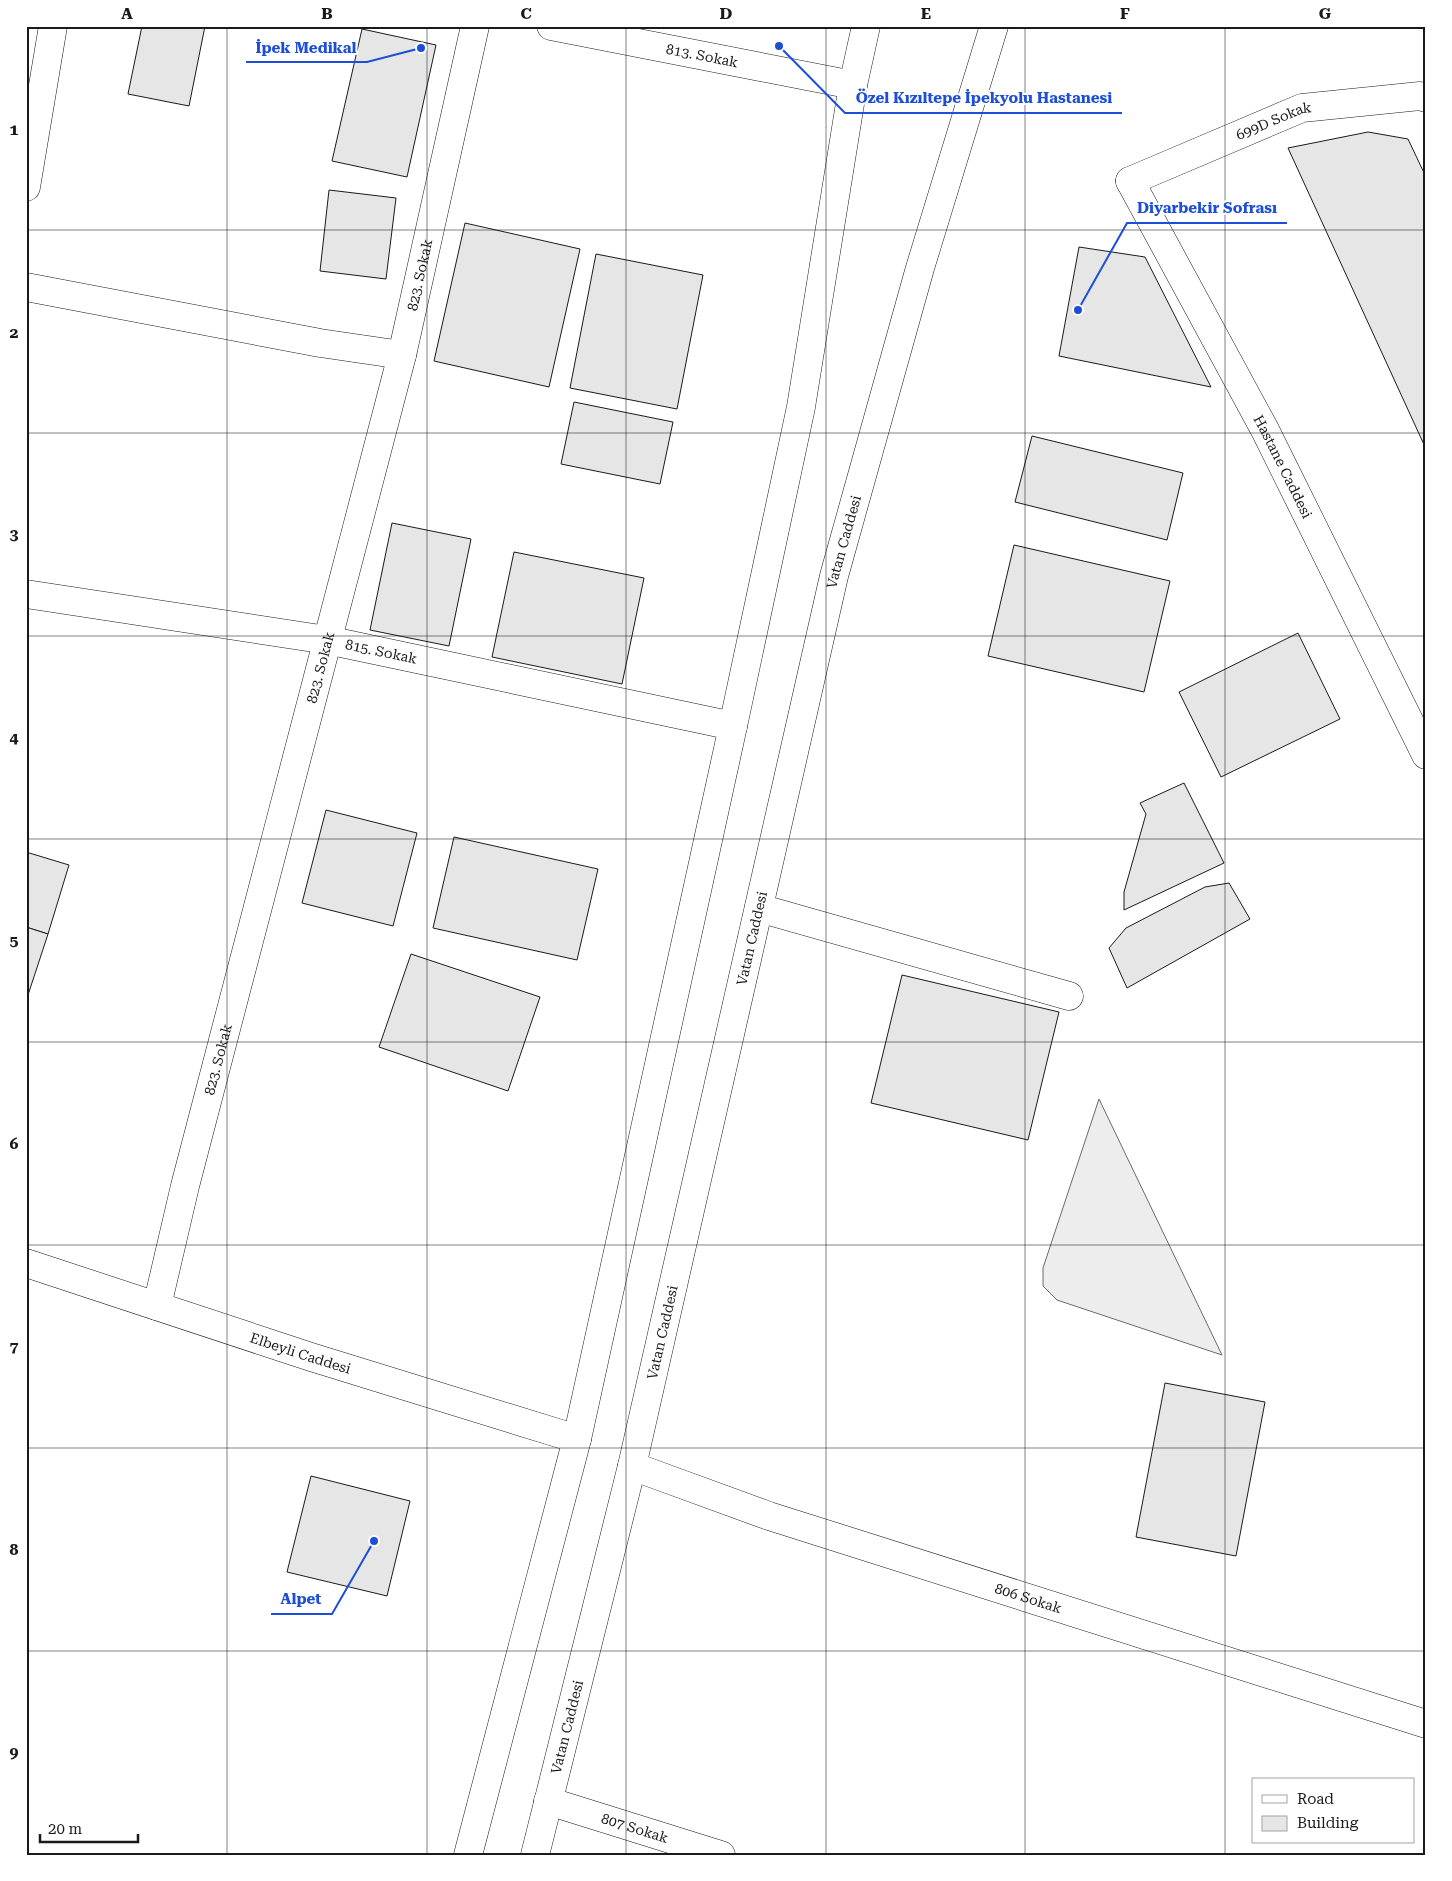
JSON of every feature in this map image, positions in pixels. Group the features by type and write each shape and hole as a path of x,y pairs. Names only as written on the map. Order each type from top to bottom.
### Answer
{"main road":[{"path":"26,187 53,26"},
{"name":"823. Sokak","path":"157,1306 185,1186 402,355 475,26"},
{"name":"813. Sokak","path":"552,26 853,85"},
{"path":"468,1855 576,1440 733,726 801,407 853,85 866,26"},
{"name":"Vatan Caddesi","path":"534,1855 632,1466 834,576 920,268 994,26"},
{"name":"699D Sokak","path":"1130,181 1302,108 1420,96 1426,98"},
{"name":"Hastane Caddesi","path":"1130,181 1265,430 1425,750"},
{"path":"26,287 320,343 402,355"},
{"name":"815. Sokak","path":"26,594 327,640 733,726"},
{"path":"759,908 1069,996"},
{"name":"Elbeyli Caddesi","path":"26,1263 311,1357 576,1440"},
{"name":"806 Sokak","path":"632,1466 769,1516 1426,1724"},
{"name":"807 Sokak","path":"548,1801 721,1855"}],"shaded area":[{"path":"1099,1099 1222,1355 1057,1300 1043,1286 1043,1268"}],"building":[{"path":"142,26 205,26 189,106 128,94"},
{"path":"362,29 436,45 407,177 332,161"},
{"path":"1368,132 1408,139 1426,177 1426,449 1288,148"},
{"path":"329,190 396,198 386,279 320,271"},
{"path":"465,223 580,249 549,387 434,361"},
{"path":"1079,247 1145,257 1211,387 1059,356"},
{"path":"596,254 703,275 677,409 570,388"},
{"path":"574,402 673,422 660,484 561,464"},
{"path":"1032,436 1183,473 1167,540 1015,502"},
{"path":"392,523 471,539 449,646 370,630"},
{"path":"1014,545 1170,581 1144,692 988,656"},
{"path":"514,552 644,578 622,684 492,657"},
{"path":"1298,633 1340,719 1221,777 1179,692"},
{"path":"1184,783 1224,863 1124,910 1124,892 1146,814 1140,803"},
{"path":"326,810 417,833 393,926 302,903"},
{"path":"454,837 598,869 577,960 433,928"},
{"path":"26,852 69,865 48,934 26,927"},
{"path":"1229,883 1250,919 1127,988 1109,948 1126,928 1205,887"},
{"path":"26,927 48,934 27,998 26,998"},
{"path":"411,954 540,997 508,1091 379,1047"},
{"path":"902,975 1059,1012 1028,1140 871,1103"},
{"path":"1165,1383 1265,1402 1236,1556 1136,1537"},
{"path":"311,1476 410,1501 387,1596 287,1572"}],"place":[{"name":"Özel Kızıltepe İpekyolu Hastanesi","path":"779,46"},
{"name":"İpek Medikal","path":"421,48"},
{"name":"Diyarbekir Sofrası","path":"1078,310"},
{"name":"Alpet","path":"374,1541"}]}
